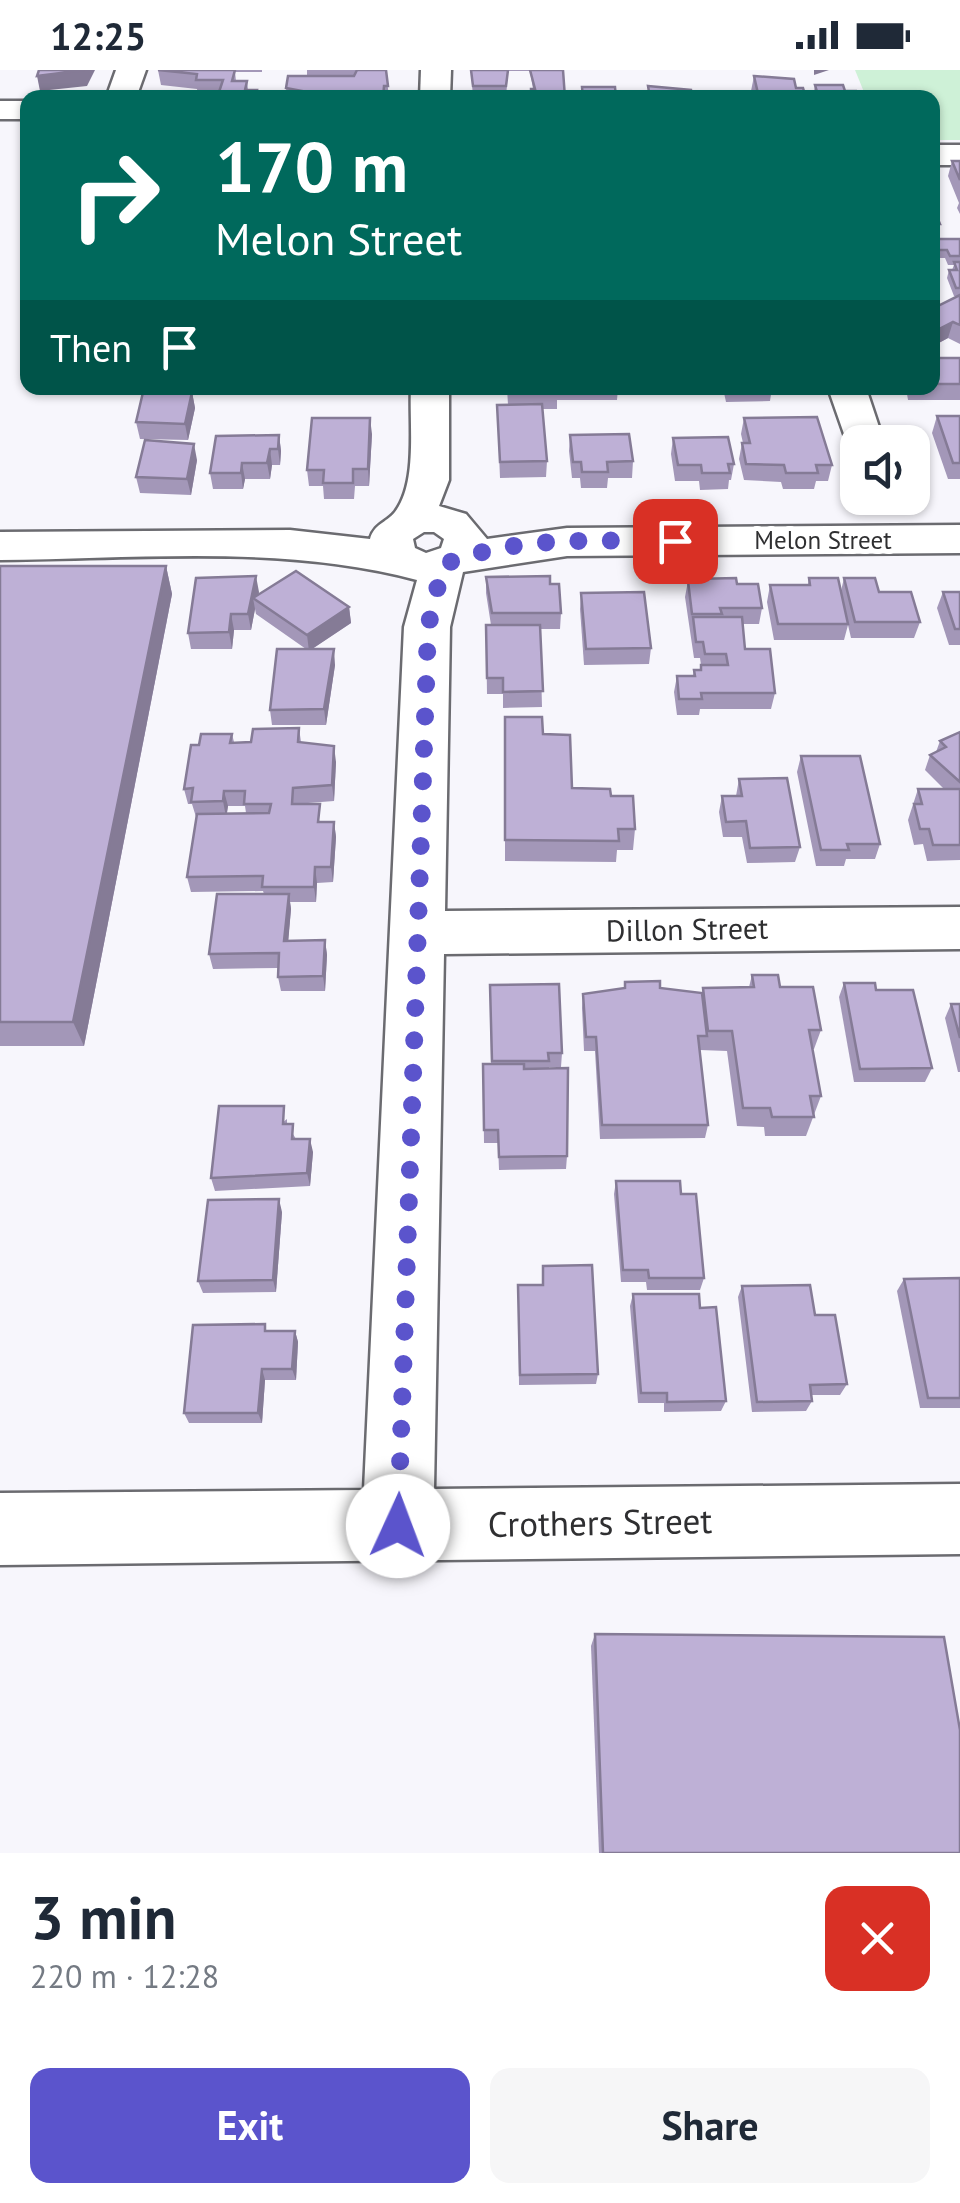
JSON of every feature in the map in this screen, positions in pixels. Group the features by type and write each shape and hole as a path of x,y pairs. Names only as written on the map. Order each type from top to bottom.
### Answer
{"street":[{"path":"398,1526 414,933 428,627 430,395"},
{"path":"850,395 859,425"},
{"path":"885,515 892,539"},
{"name":"Melon Street","path":"0,546 960,539"},
{"name":"Dillon Street","path":"414,933 960,928"},
{"name":"Crothers Street","path":"0,1529 960,1519"}],"green space":[{"path":"855,70 960,70 960,140 940,140 940,90 863,90"}],"building":[{"path":"39,70 84,70 37,76"},
{"path":"158,70 235,70 232,81 247,81 245,90 220,90 223,80 196,80 197,74"},
{"path":"357,70 386,70 388,86 384,90 286,88 288,76 354,76"},
{"path":"471,70 508,70 506,86 473,86"},
{"path":"530,70 563,70 564,90 531,90 535,89"},
{"path":"754,76 794,79 796,88 804,90 757,90"},
{"path":"815,85 843,85 845,90 817,90"},
{"path":"648,86 691,90 649,90"},
{"path":"582,87 615,90 582,90"},
{"path":"952,161 960,161 960,180"},
{"path":"940,239 960,239 960,256 950,256 947,250 940,250"},
{"path":"954,262 960,262 960,288 956,288 949,270 957,270"},
{"path":"960,295 960,325 953,322 940,328 940,305"},
{"path":"940,358 960,358 960,384 940,384"},
{"path":"142,395 191,395 185,424 136,422"},
{"path":"542,404 547,461 500,462 497,405"},
{"path":"937,416 960,416 960,463 953,463"},
{"path":"817,417 832,465 816,465 818,473 786,473 784,465 746,464 742,443 750,443 744,418"},
{"path":"312,418 370,418 368,469 353,469 353,483 323,483 324,470 307,470"},
{"path":"629,434 633,461 607,462 608,472 582,472 581,462 573,462 570,435"},
{"path":"279,435 278,449 270,449 267,463 242,463 241,473 210,473 216,436"},
{"path":"728,437 734,464 728,464 730,473 702,473 701,465 678,465 673,438"},
{"path":"145,440 194,444 187,479 136,477"},
{"path":"0,566 166,566 73,1022 0,1022"},
{"path":"296,571 349,607 307,635 253,598"},
{"path":"256,576 248,614 231,614 229,632 188,633 196,578"},
{"path":"550,576 550,584 559,584 561,613 492,613 486,577"},
{"path":"736,578 737,584 758,584 762,608 720,608 722,614 692,614 688,581"},
{"path":"809,578 838,578 848,624 778,624 770,585 810,585"},
{"path":"844,578 875,578 879,592 911,592 920,622 855,622"},
{"path":"644,592 651,648 586,649 581,593"},
{"path":"943,592 960,592 960,629 955,629"},
{"path":"693,617 742,617 745,649 770,649 775,693 701,693 702,699 679,699 677,676 695,676 694,670 701,670 701,665 728,665 726,654 705,654 703,642 696,642"},
{"path":"486,625 540,625 543,691 503,692 503,678 487,678"},
{"path":"277,649 334,649 324,709 270,710"},
{"path":"505,717 542,717 543,734 570,735 572,788 610,789 611,796 633,796 635,829 618,829 619,841 505,840"},
{"path":"299,728 298,742 334,746 332,785 293,788 292,804 320,804 318,822 334,822 331,867 315,867 314,887 262,887 263,876 187,877 197,814 269,813 271,804 244,804 245,791 224,791 223,801 191,802 193,788 184,789 191,745 199,745 201,734 232,734 230,743 251,742 253,729"},
{"path":"960,732 960,782 930,755 946,747 940,741"},
{"path":"801,756 860,756 880,844 847,844 849,850 821,850"},
{"path":"787,778 800,847 750,848 746,821 726,822 722,796 742,796 739,779"},
{"path":"918,789 960,789 960,845 933,845 929,829 920,829 914,804 922,804"},
{"path":"217,894 289,894 284,941 325,940 323,976 278,977 279,953 209,954"},
{"path":"752,975 778,975 780,987 813,987 821,1030 809,1030 821,1096 810,1096 814,1117 772,1117 770,1108 743,1108 732,1031 708,1031 703,988 754,987"},
{"path":"660,981 660,988 702,993 707,1036 698,1036 708,1125 602,1125 596,1037 586,1037 583,994 625,988 625,982"},
{"path":"844,983 875,983 876,990 913,990 932,1068 860,1069"},
{"path":"559,984 562,1053 548,1053 549,1061 492,1061 490,985"},
{"path":"951,1004 960,1004 960,1038"},
{"path":"483,1064 524,1064 524,1069 568,1068 567,1156 499,1157 498,1130 484,1130"},
{"path":"219,1106 284,1106 283,1124 293,1124 292,1139 310,1139 307,1173 211,1178"},
{"path":"616,1181 680,1181 681,1194 696,1194 704,1278 649,1278 648,1270 623,1270"},
{"path":"279,1199 273,1280 198,1281 208,1200"},
{"path":"592,1265 598,1374 520,1375 518,1285 543,1285 543,1266"},
{"path":"960,1278 960,1398 928,1398 904,1279"},
{"path":"810,1285 815,1315 835,1315 847,1384 810,1385 812,1401 757,1402 742,1286"},
{"path":"633,1294 699,1294 700,1308 716,1307 726,1401 667,1402 667,1393 641,1393"},
{"path":"265,1324 265,1331 295,1331 292,1369 262,1369 258,1413 184,1413 193,1325"},
{"path":"595,1634 944,1637 960,1730 960,1853 603,1853"}],"route":[{"path":"398,1526 414,933 428,627 443,565 460,556 567,542 675,541"}]}
